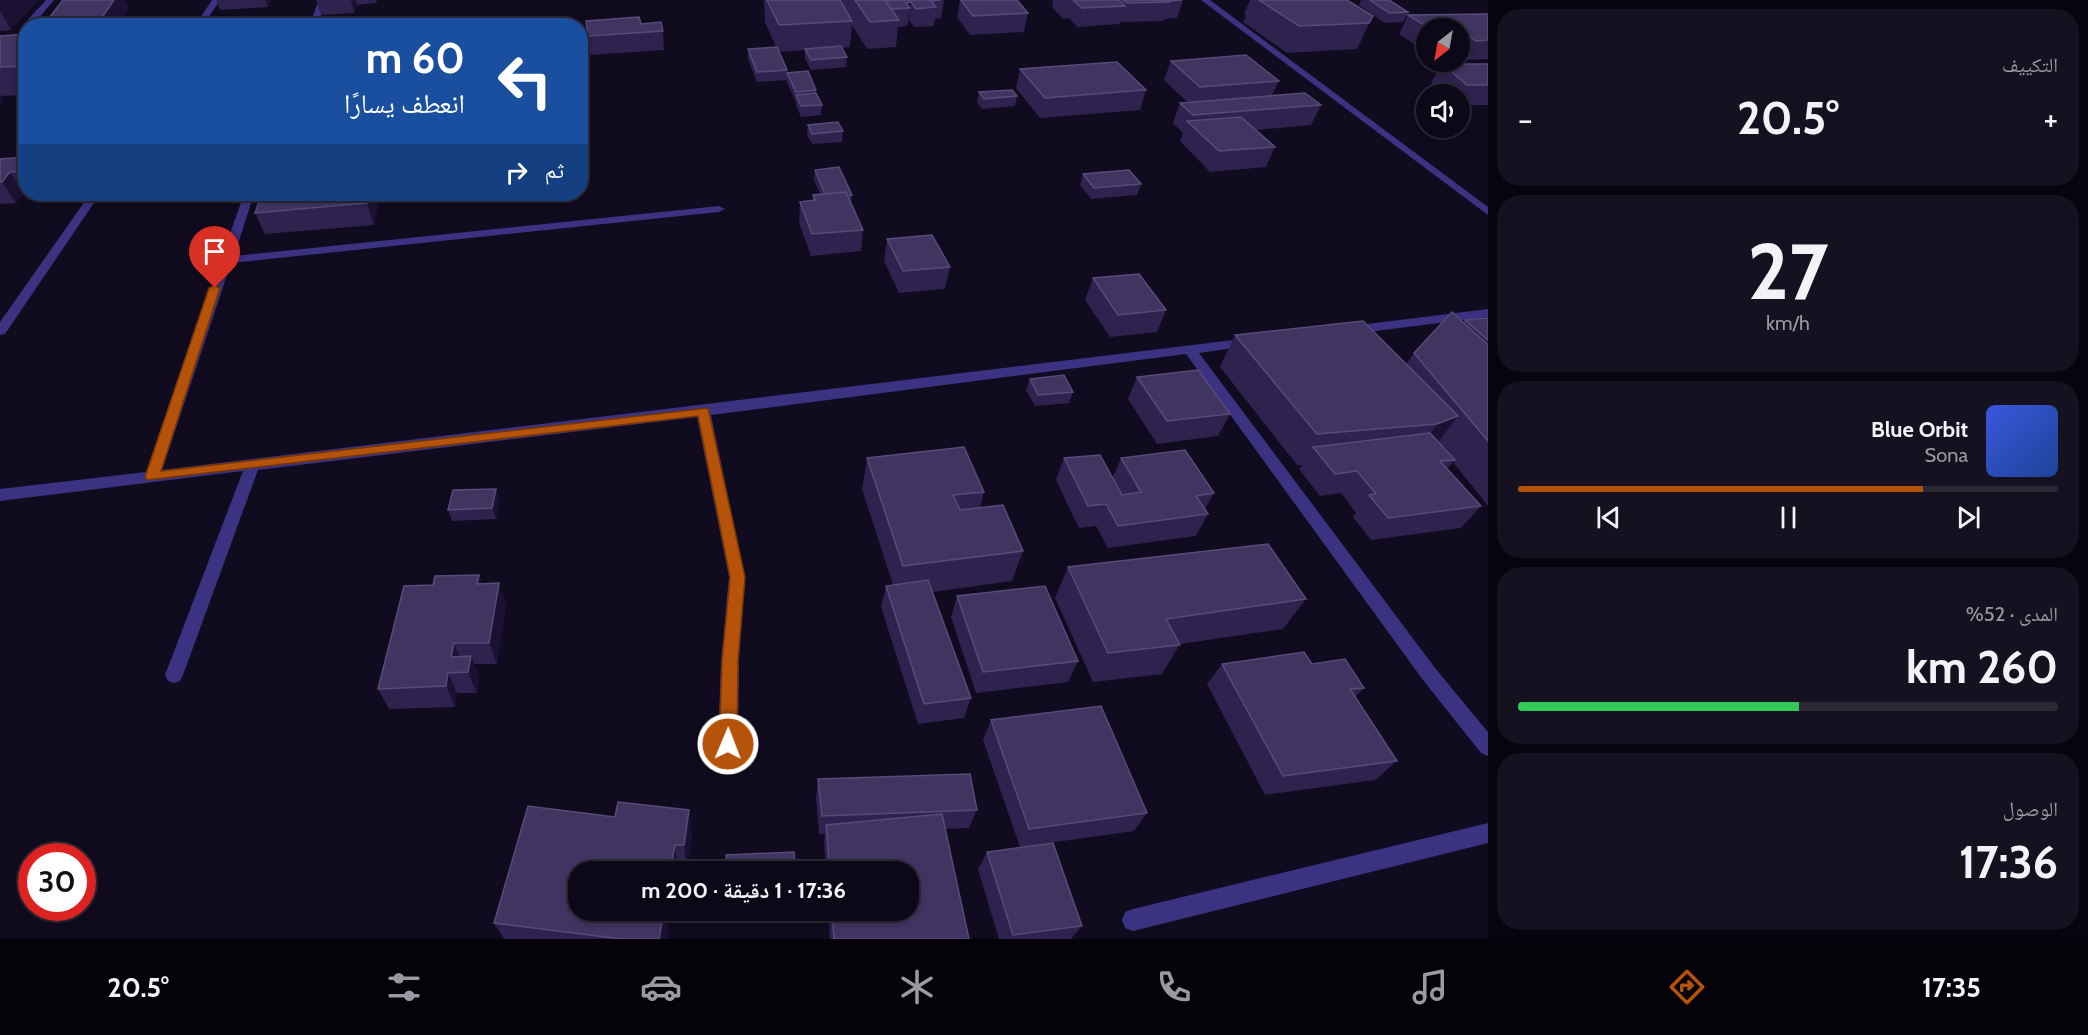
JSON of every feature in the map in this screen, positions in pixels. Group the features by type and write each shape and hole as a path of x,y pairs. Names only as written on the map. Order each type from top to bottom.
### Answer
{"street":[{"path":"34,18 50,0"},
{"path":"204,18 216,0"},
{"path":"315,18 323,0"},
{"path":"1204,0 1488,212"},
{"path":"0,331 90,201"},
{"path":"152,477 246,201"},
{"path":"225,260 719,209"},
{"path":"1339,331 1488,313"},
{"path":"0,495 703,411 1270,339"},
{"path":"1189,349 1429,674 1488,747"},
{"path":"703,411 737,577 730,661 728,744"},
{"path":"174,675 253,465"},
{"path":"1133,920 1488,833"}],"building":[{"path":"63,0 114,0 102,18 49,18"},
{"path":"767,0 840,0 852,21 779,25"},
{"path":"855,0 885,0 899,20 870,22"},
{"path":"941,0 931,1 936,7 916,9 911,2 906,3 910,8 891,9 885,1"},
{"path":"961,0 1017,0 1028,13 973,16"},
{"path":"1073,0 1119,0 1125,6 1082,8"},
{"path":"1123,0 1182,0 1127,3"},
{"path":"1259,0 1347,0 1373,16 1369,23 1299,26"},
{"path":"1370,0 1389,0 1408,12 1389,13"},
{"path":"1488,14 1488,40 1476,41 1470,37 1470,18 1416,18 1416,20 1408,15"},
{"path":"639,17 641,24 661,22 663,31 588,36 588,21"},
{"path":"18,35 18,66 0,67 0,36"},
{"path":"841,46 847,57 811,60 805,49"},
{"path":"777,47 787,70 757,72 748,49"},
{"path":"1246,55 1279,81 1200,87 1171,61"},
{"path":"1117,62 1146,90 1045,98 1020,69"},
{"path":"1470,64 1488,64 1488,85 1466,84 1452,72 1470,72"},
{"path":"808,71 816,90 796,92 787,73"},
{"path":"1012,90 1017,96 984,99 979,92"},
{"path":"816,93 822,105 801,106 796,95"},
{"path":"1305,93 1321,105 1193,115 1180,103"},
{"path":"1241,117 1275,147 1219,151 1187,121"},
{"path":"838,122 843,131 812,134 808,125"},
{"path":"18,158 18,171 10,172 2,182 0,182 0,159"},
{"path":"839,167 852,195 848,196 846,192 825,194 815,170"},
{"path":"1129,170 1141,184 1094,188 1083,174"},
{"path":"846,192 863,230 812,234 800,202 815,200 813,195"},
{"path":"259,201 367,201 367,203 255,213"},
{"path":"932,235 950,267 903,271 887,239"},
{"path":"1139,274 1166,310 1118,315 1093,278"},
{"path":"1452,312 1488,345 1488,441 1414,353"},
{"path":"1488,318 1488,340 1465,320"},
{"path":"1363,321 1458,416 1437,424 1317,434 1235,335"},
{"path":"1198,370 1230,414 1167,421 1137,377"},
{"path":"1064,375 1073,392 1038,395 1030,379"},
{"path":"1430,433 1455,460 1440,461 1481,506 1388,518 1369,495 1376,494 1357,471 1335,474 1313,447"},
{"path":"964,447 984,492 953,495 960,510 1003,505 1023,551 903,566 867,458"},
{"path":"1185,450 1214,493 1196,496 1208,514 1118,526 1106,504 1088,506 1064,458 1100,455 1122,495 1141,492 1121,458"},
{"path":"496,489 492,508 448,510 453,490"},
{"path":"1268,544 1306,599 1166,619 1180,645 1108,653 1068,567"},
{"path":"479,575 477,584 499,583 489,643 454,643 451,657 471,656 468,672 448,673 446,686 378,689 404,586 433,585 435,576"},
{"path":"928,580 971,698 924,704 886,586"},
{"path":"1045,586 1078,661 983,672 957,596"},
{"path":"1304,652 1312,664 1345,659 1364,688 1350,689 1397,761 1283,776 1222,664"},
{"path":"1101,706 1147,813 1029,829 991,720"},
{"path":"970,774 977,810 822,816 818,779"},
{"path":"618,802 689,810 684,845 675,845 672,861 568,861 568,921 662,921 659,939 621,939 494,923 528,806 615,817"},
{"path":"942,814 969,939 834,939 833,921 919,921 919,861 829,861 826,825"},
{"path":"1053,843 1082,926 1013,935 987,852"},
{"path":"794,852 795,861 726,861 726,855"}],"route":[{"path":"215,288 152,477 703,411 737,577 730,661 728,744"}]}
